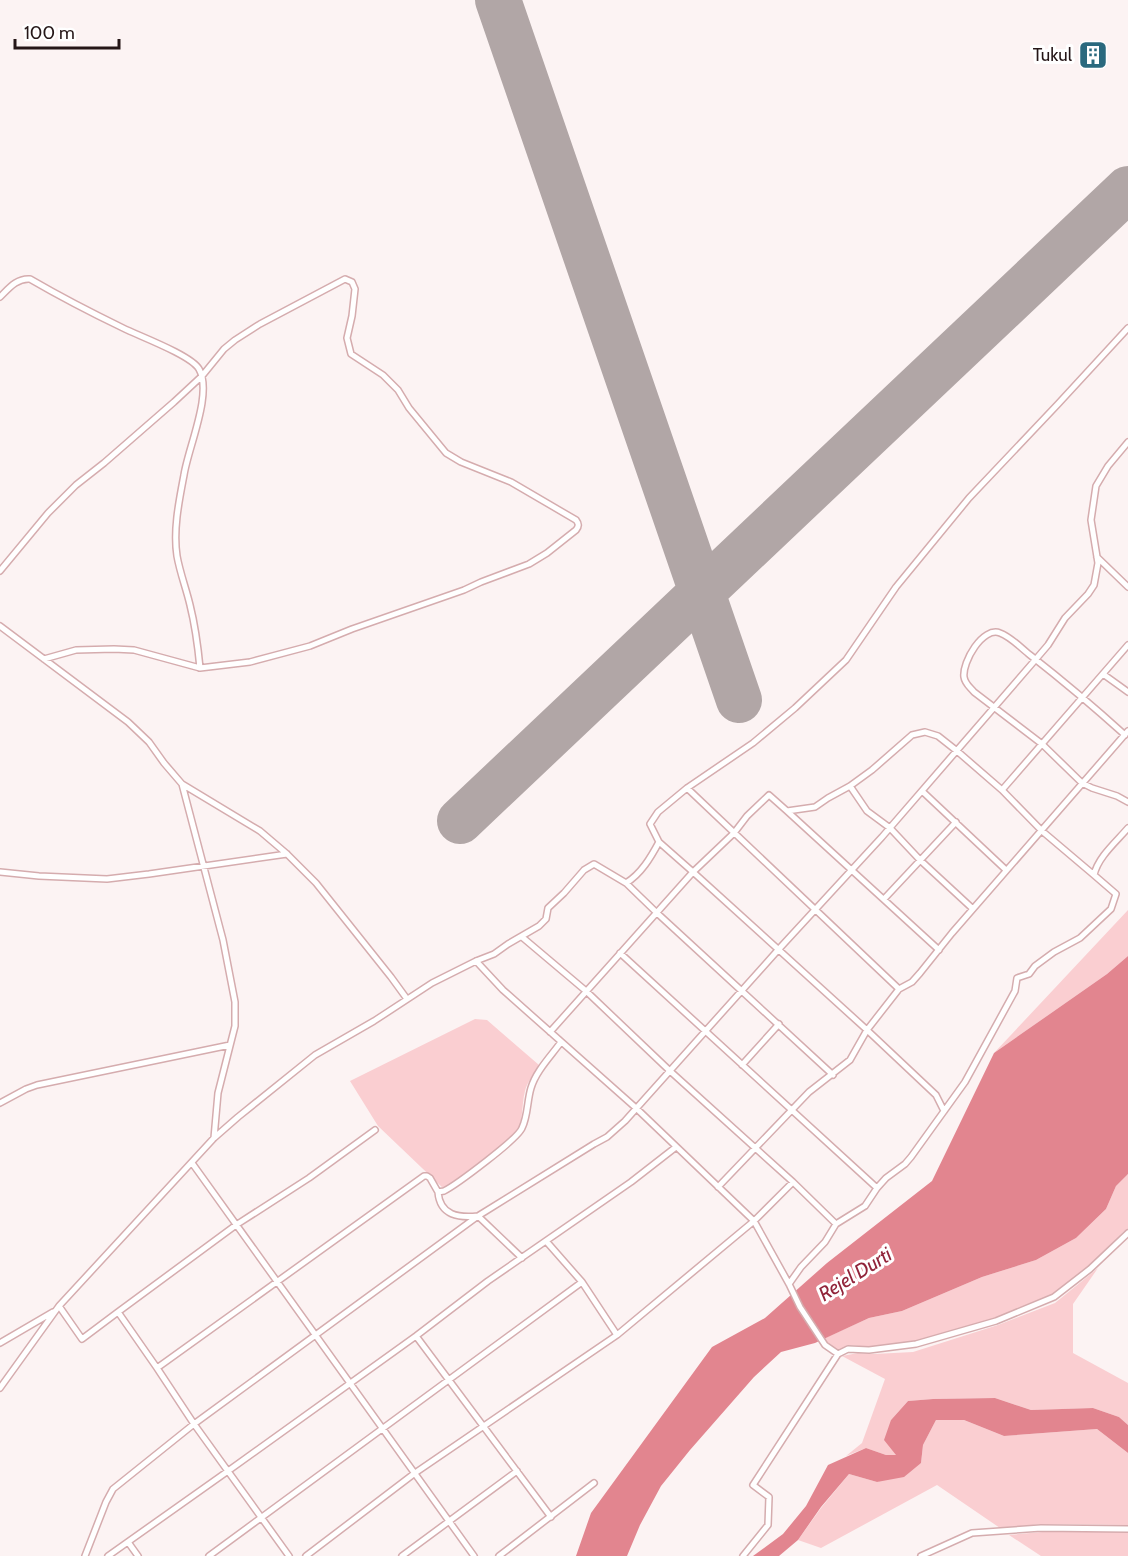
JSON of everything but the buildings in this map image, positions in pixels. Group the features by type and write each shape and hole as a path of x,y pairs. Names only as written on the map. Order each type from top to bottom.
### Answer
{"street":[{"path":"0,297 13,284 30,279 190,360 198,367 202,376 204,393 186,461 180,498 177,554 190,605 200,668"},
{"path":"0,571 40,521 76,485 202,376 224,349 260,324 345,279 352,282 355,289 347,338 351,354 383,375 398,390 409,408 446,453 461,462 512,482 576,520 579,527 547,553 529,564 310,646 250,662 200,668 134,650 114,649 76,650 44,659"},
{"path":"944,1111 936,1095 659,842 650,824 658,812 687,788 753,743 795,708 846,660 896,587 969,498 1128,328"},
{"path":"85,1556 113,1489 194,1424 478,1216 607,1137 636,1108 890,828 1048,645 1065,618 1092,590 1098,569 1091,520 1096,486 1108,466 1128,442"},
{"path":"1096,557 1128,587"},
{"path":"0,626 140,733 182,784 260,831 287,854 316,883 407,999"},
{"path":"718,1187 809,1092 850,1060 867,1030 899,989 912,982 1006,870 1042,831 1082,783 1126,733 1001,633 994,631 985,636 969,655 964,668 966,684 1041,744 1082,783 1128,802"},
{"path":"1002,790 1128,645"},
{"path":"1103,674 1128,692"},
{"path":"787,811 815,807 872,770 912,735 925,732 938,736 957,751 1002,790 1042,831 1116,894 1111,909 1080,938 1054,952 1035,966 1029,974 1017,978 1015,991 965,1082 908,1161 886,1178 865,1206 836,1224 825,1242 801,1267 789,1284"},
{"path":"182,784 224,940 235,1002 235,1026 218,1093 214,1138"},
{"path":"850,786 867,811 890,828 920,860 973,909"},
{"path":"687,788 899,989"},
{"path":"922,791 1006,870"},
{"path":"550,1032 693,872 769,795 939,950"},
{"path":"884,899 956,822"},
{"path":"1094,875 1096,866 1128,828"},
{"path":"626,883 640,870 659,842"},
{"path":"0,872 107,879 287,854"},
{"path":"0,1388 58,1308 214,1138 315,1055 374,1021 432,983 494,954 539,926 546,919 548,908 584,870 594,864 626,883 833,1075"},
{"path":"522,937 586,991 836,1224"},
{"path":"620,953 877,1188"},
{"path":"476,961 503,990 636,1108 754,1221 800,1306 825,1346 838,1354"},
{"path":"742,1065 779,1024"},
{"path":"438,1192 448,1189 518,1136 525,1120 531,1086 539,1070 561,1042"},
{"path":"0,1103 37,1085 230,1045"},
{"path":"58,1308 82,1339 236,1226 309,1178 375,1130"},
{"path":"108,1556 631,1182 676,1147"},
{"path":"192,1163 474,1556"},
{"path":"157,1368 424,1176 430,1178 438,1192 442,1206 447,1211 467,1218 478,1216"},
{"path":"306,1556 415,1473 617,1335 754,1221 793,1182"},
{"path":"478,1216 522,1258"},
{"path":"743,1556 768,1525 769,1497 753,1485 838,1354 848,1349 869,1350 916,1344 996,1321 1054,1297 1090,1269 1128,1233"},
{"path":"546,1241 582,1282 617,1335"},
{"path":"209,1556 582,1282"},
{"path":"0,1343 58,1308"},
{"path":"118,1312 194,1424 289,1556"},
{"path":"416,1336 551,1517"},
{"path":"402,1556 517,1471"},
{"path":"499,1556 594,1483"},
{"path":"921,1556 972,1533 1041,1528 1128,1529"},
{"path":"128,1542 138,1556"}],"shaded area":[{"path":"1128,910 1128,956 1107,974 994,1053"},
{"path":"475,1019 487,1020 539,1065 526,1088 516,1135 444,1189 378,1126 350,1081"},
{"path":"1128,1174 1128,1229 1088,1268 1052,1295 996,1319 915,1342 869,1347 849,1345 838,1351 826,1344 823,1339 869,1318 902,1311 982,1277 1036,1260 1076,1238 1106,1209 1116,1186"},
{"path":"1098,1268 1073,1304 1073,1353 1128,1383 1128,1425 1119,1417 1093,1408 1031,1410 995,1398 908,1401 891,1420 896,1455 886,1455 866,1448 846,1456 862,1443 885,1379 842,1356 858,1353 913,1352 998,1325 1055,1303"},
{"path":"936,1420 964,1420 1004,1436 1097,1429 1128,1453 1128,1525 1043,1524 1000,1528 937,1485 821,1548 798,1540 849,1474 877,1482 921,1463 923,1445"},
{"path":"1042,1532 1128,1532 1128,1556 1041,1556 1009,1535"}],"water":[{"name":"Rejel Durti","path":"1128,956 1128,1174 1116,1186 1106,1209 1076,1238 1036,1260 982,1277 902,1311 869,1318 815,1343 781,1352 754,1377 661,1486 640,1525 627,1556 576,1556 591,1513 712,1347 765,1318 827,1263 932,1181 994,1053 1107,974"},
{"path":"995,1398 1031,1410 1093,1408 1119,1417 1128,1425 1128,1453 1097,1429 1004,1436 964,1420 936,1420 923,1445 921,1463 904,1477 877,1482 849,1474 821,1507 798,1540 779,1556 753,1556 783,1534 806,1506 828,1465 866,1448 886,1455 896,1455 884,1440 891,1420 908,1401"}],"runway":[{"path":"498,0 739,700"},
{"path":"460,821 1128,189"}],"place":[{"name":"Tukul","path":"1093,55"}]}
